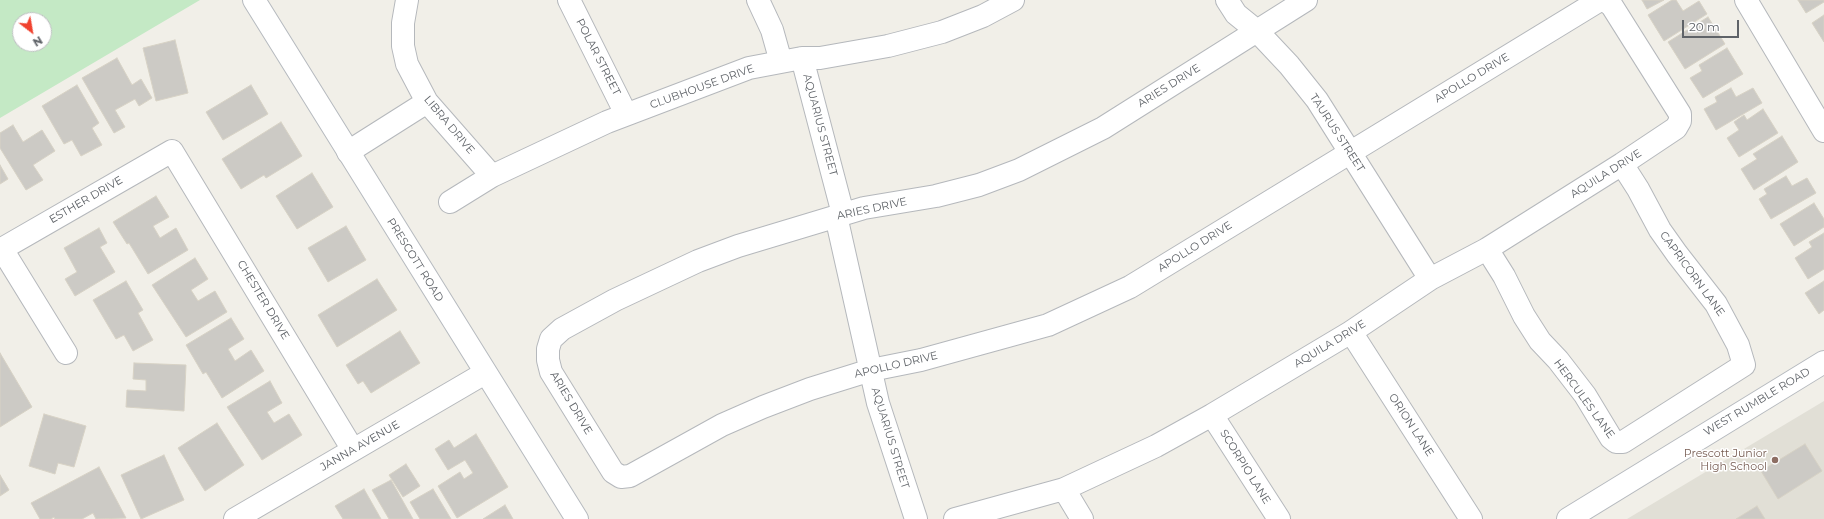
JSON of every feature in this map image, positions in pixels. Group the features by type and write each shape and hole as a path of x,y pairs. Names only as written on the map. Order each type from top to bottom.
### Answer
{"street":[{"name":"PRESCOTT ROAD","path":"254,0 577,519"},
{"name":"LIBRA DRIVE","path":"407,0 403,23 403,46 408,64 427,102 492,176"},
{"name":"POLAR STREET","path":"569,0 626,114"},
{"path":"758,0 772,30 781,62"},
{"name":"CLUBHOUSE DRIVE","path":"450,202 492,176 626,114 749,68 802,58 820,58 888,46 942,32 983,16 1013,0"},
{"name":"TAURUS STREET","path":"1227,0 1236,14 1257,31 1290,65 1316,100 1430,279"},
{"name":"ARIES DRIVE","path":"621,477 614,472 550,372 548,349 551,339 562,329 615,300 698,261 738,246 864,208 936,196 980,185 1019,170 1103,128 1306,0"},
{"name":"APOLLO DRIVE","path":"621,477 630,476 722,425 810,389 871,370 921,360 1054,322 1130,287 1600,0 1607,2 1612,6 1680,114 1680,121"},
{"path":"1746,0 1824,131"},
{"name":"AQUARIUS STREET","path":"802,58 840,215 878,403 916,519"},
{"path":"348,152 427,102"},
{"name":"AQUILA DRIVE","path":"955,519 1064,489 1156,446 1212,415 1351,332 1430,279 1487,249 1622,164 1676,128 1680,121"},
{"name":"ESTHER DRIVE","path":"1,249 172,151"},
{"name":"CHESTER DRIVE","path":"172,151 353,450"},
{"name":"CAPRICORN LANE","path":"1622,164 1672,248 1716,304 1738,346 1744,366"},
{"path":"1,249 66,353"},
{"name":"HERCULES LANE","path":"1487,249 1504,276 1524,316 1540,341 1585,395 1611,438 1616,442 1623,442 1744,366"},
{"name":"ORION LANE","path":"1351,332 1471,519"},
{"name":"WEST RUMBLE ROAD","path":"1568,519 1824,362"},
{"name":"JANNA AVENUE","path":"235,519 486,373"},
{"name":"SCORPIO LANE","path":"1212,415 1278,519"},
{"path":"1064,489 1082,519"}],"shaded area":[{"name":"Prescott Junior High School","path":"1824,401 1824,519 1627,519"}],"green space":[{"path":"0,0 200,0 0,118"}],"building":[{"path":"1642,0 1664,0 1647,9"},
{"path":"1672,0 1676,0 1683,11 1699,1 1707,14 1664,41 1648,15"},
{"path":"1798,0 1824,0 1824,2 1806,13"},
{"path":"1824,15 1824,42 1812,23"},
{"path":"1708,17 1725,44 1685,69 1668,42"},
{"path":"175,40 188,93 156,101 143,48"},
{"path":"1727,48 1743,74 1703,98 1690,78 1702,71 1699,65"},
{"path":"117,58 132,85 141,79 152,98 139,106 135,99 115,110 125,127 114,133 82,78"},
{"path":"77,85 99,123 92,128 102,145 81,156 72,140 64,144 42,106"},
{"path":"251,85 268,114 223,140 206,112"},
{"path":"1731,88 1736,97 1753,88 1762,103 1716,130 1704,109 1717,102 1715,97"},
{"path":"1763,109 1778,133 1739,157 1727,138 1739,130 1734,122 1744,115 1747,120"},
{"path":"281,122 302,156 266,178 264,175 241,189 222,159"},
{"path":"13,125 23,142 42,130 55,151 33,165 43,180 26,190 0,148 0,133"},
{"path":"1782,136 1798,162 1754,190 1741,169 1757,159 1753,154"},
{"path":"0,165 8,179 0,184"},
{"path":"312,173 333,207 297,229 276,196"},
{"path":"1786,176 1792,186 1807,178 1816,193 1771,219 1759,199 1767,194 1764,189"},
{"path":"156,196 169,217 153,226 160,238 176,228 188,250 148,274 129,243 127,244 113,222"},
{"path":"1814,203 1824,219 1824,227 1794,246 1780,224"},
{"path":"346,226 366,260 328,282 308,248"},
{"path":"99,228 107,243 100,247 115,272 75,296 65,279 77,272 64,248"},
{"path":"1824,233 1824,269 1808,279 1795,258 1812,247 1809,242"},
{"path":"195,258 208,279 191,290 198,301 215,291 227,312 186,337 152,285"},
{"path":"377,279 397,310 337,347 318,315"},
{"path":"126,281 143,310 138,313 153,340 133,351 124,335 116,339 93,300"},
{"path":"1824,281 1824,310 1819,314 1805,293"},
{"path":"231,318 244,339 228,349 235,361 251,350 264,371 222,398 206,372 203,374 186,345"},
{"path":"400,331 420,363 371,393 363,381 358,384 346,365"},
{"path":"0,353 32,407 0,427"},
{"path":"134,363 186,365 184,411 126,407 127,390 146,391 146,380 133,379"},
{"path":"270,381 282,403 267,412 274,423 289,414 302,435 262,460 227,407"},
{"path":"44,414 86,426 74,467 58,463 55,474 29,466"},
{"path":"217,423 244,465 205,491 178,448"},
{"path":"476,434 508,487 457,518 438,486 460,472 464,479 473,473 465,460 448,470 435,449 449,440 454,448"},
{"path":"1805,444 1822,471 1778,499 1761,471"},
{"path":"164,455 184,500 141,519 121,475"},
{"path":"406,464 420,486 403,497 389,475"},
{"path":"99,467 126,518 96,519 93,513 82,519 55,519 54,517 51,519 40,519 31,503"},
{"path":"0,475 9,490 0,496"},
{"path":"391,480 413,519 389,519 372,490"},
{"path":"364,489 381,519 343,519 335,506"},
{"path":"433,489 451,519 420,519 410,502"},
{"path":"505,505 513,519 483,519"},
{"path":"1757,506 1765,519 1736,519"}],"place":[{"name":"Prescott Junior High School","path":"1775,460"}]}
